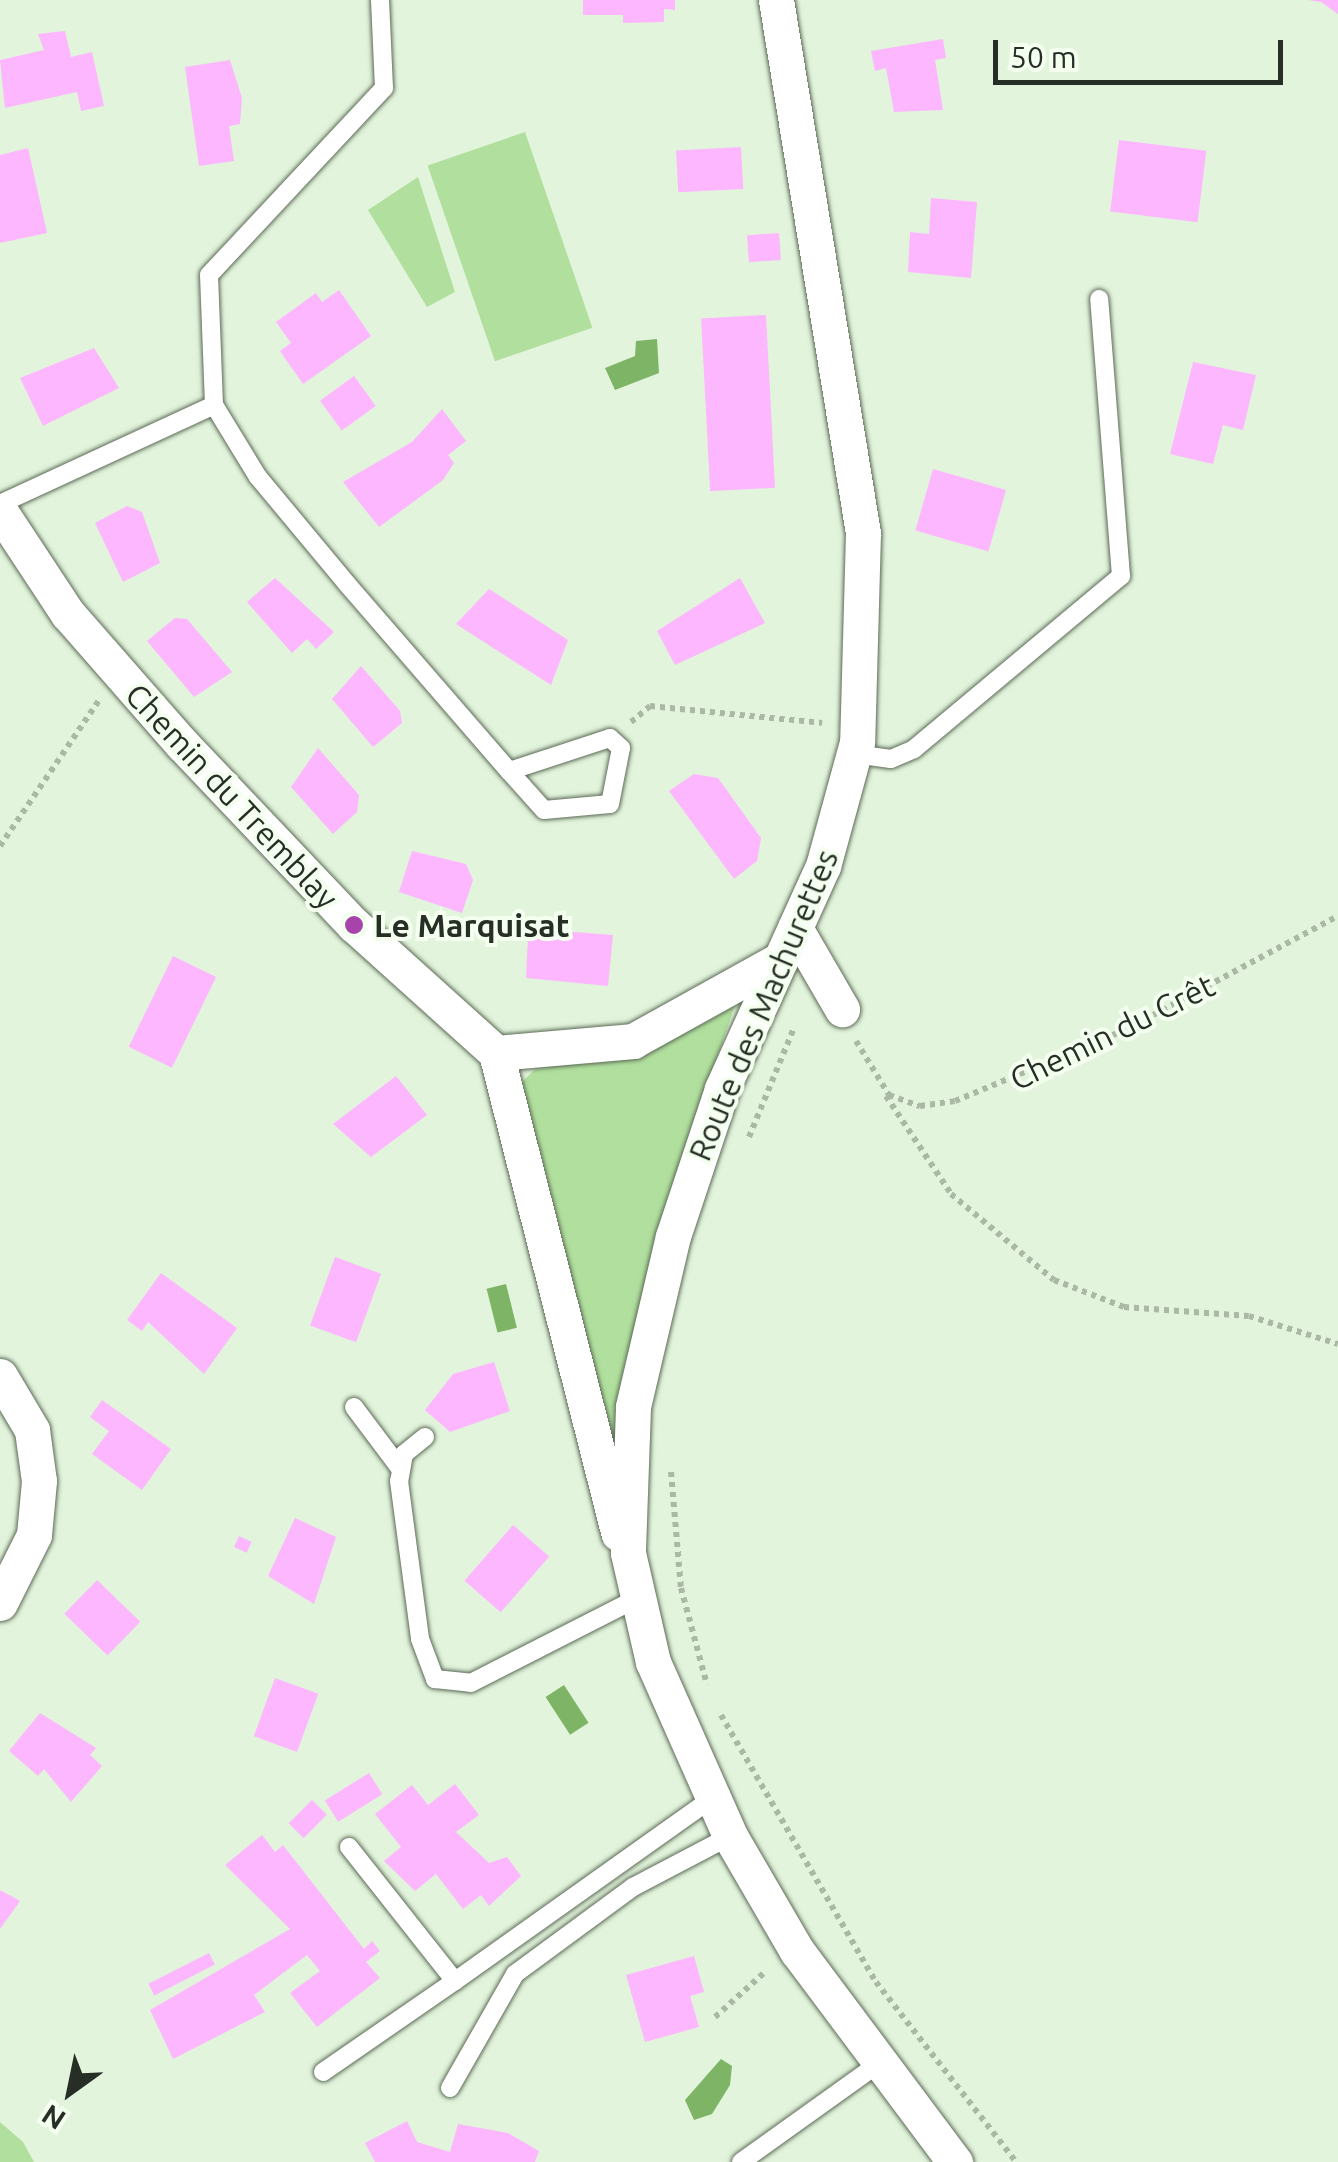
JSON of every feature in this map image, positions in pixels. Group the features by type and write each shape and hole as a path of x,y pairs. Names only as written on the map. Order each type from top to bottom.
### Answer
{"street":[{"name":"Route des Machurettes","path":"776,0 863,533 857,740 788,944 699,1151 648,1324 634,1407 628,1553 634,1600 711,1799 730,1836 878,2064 955,2162"},
{"name":"Chemin du Tremblay","path":"0,507 118,674 354,925 496,1053"},
{"path":"628,1553 612,1522 496,1053 644,1037 788,944 820,967 842,1009"},
{"path":"0,1376 32,1430 39,1481 34,1535 0,1602"}],"lane":[{"path":"380,0 384,88 209,275 214,406 258,476 509,771 554,814 599,811 610,804 621,748 610,738 509,771"},
{"path":"857,740 891,759 914,750 1121,576 1099,299"},
{"path":"0,507 214,406"},
{"path":"354,1407 400,1467 420,1639 430,1672 449,1687 634,1600"},
{"path":"400,1467 425,1437"},
{"path":"323,2072 711,1799"},
{"path":"450,2088 515,1974 633,1887 730,1836"},
{"path":"349,1847 454,1981"},
{"path":"741,2162 878,2064"}],"path":[{"path":"0,846 118,674"},
{"path":"610,738 650,706 857,740"},
{"name":"Chemin du Crêt","path":"880,1086 920,1106 1014,1084 1338,916"},
{"path":"741,1156 820,967"},
{"path":"842,1009 880,1086 951,1194 1054,1280 1124,1306 1249,1316 1338,1344"},
{"path":"671,1459 681,1588 706,1681 748,1774 876,1982 1016,2162"},
{"path":"716,2017 771,1966"}],"shaded area":[{"path":"525,132 592,328 495,361 428,166"},
{"path":"418,177 455,292 427,307 368,210"},
{"path":"657,339 659,373 615,390 605,368 635,356 636,341"},
{"path":"735,1005 654,1244 614,1466 522,1082 535,1069 648,1052"},
{"path":"506,1284 517,1328 497,1333 487,1289"},
{"path":"564,1685 589,1723 570,1735 546,1697"},
{"path":"721,2059 732,2066 730,2085 712,2114 694,2120 685,2100"},
{"path":"0,2122 23,2142 34,2162 0,2162"}],"building":[{"path":"583,0 675,0 675,10 664,9 664,22 623,23 623,15 583,15"},
{"path":"1308,0 1338,0 1338,14 1321,2"},
{"path":"65,31 71,57 92,52 104,106 81,111 77,92 5,108 0,60 44,50 38,34"},
{"path":"943,39 946,58 935,60 943,110 894,112 886,68 875,71 871,51"},
{"path":"230,60 242,98 240,124 229,126 234,161 199,166 185,67"},
{"path":"1119,140 1206,151 1198,222 1110,211"},
{"path":"741,147 743,189 678,192 676,150"},
{"path":"28,148 47,233 0,243 0,155"},
{"path":"931,198 977,202 971,278 908,272 910,232 929,234"},
{"path":"779,233 781,260 749,262 747,235"},
{"path":"339,290 371,336 303,384 280,351 291,343 276,322 316,293 322,302"},
{"path":"766,315 775,488 710,491 701,318"},
{"path":"94,348 119,388 43,426 20,378"},
{"path":"1193,362 1256,375 1243,430 1223,425 1213,464 1170,454"},
{"path":"354,376 376,406 342,431 320,401"},
{"path":"442,409 466,441 448,455 454,463 443,480 379,527 343,482 412,442"},
{"path":"933,469 1006,490 988,551 915,531"},
{"path":"127,506 142,512 160,563 123,582 95,523"},
{"path":"275,578 334,632 316,649 307,639 292,653 247,602"},
{"path":"740,578 765,623 675,665 657,631"},
{"path":"489,589 568,640 551,685 456,624"},
{"path":"175,618 187,619 232,672 194,697 147,641"},
{"path":"361,666 400,711 402,723 373,747 332,699"},
{"path":"318,748 359,795 357,812 333,834 291,787"},
{"path":"694,774 718,778 761,838 757,861 734,879 669,791"},
{"path":"412,851 466,864 473,880 462,913 399,892"},
{"path":"548,930 613,935 608,986 526,978 528,937"},
{"path":"173,956 216,977 172,1068 129,1047"},
{"path":"396,1076 427,1115 371,1157 333,1124"},
{"path":"335,1257 381,1274 356,1342 310,1326"},
{"path":"161,1273 237,1328 204,1374 148,1322 142,1331 127,1320"},
{"path":"494,1362 510,1411 450,1432 425,1410 453,1374"},
{"path":"102,1400 171,1449 142,1490 92,1454 109,1431 90,1417"},
{"path":"295,1518 336,1537 314,1604 268,1576"},
{"path":"513,1525 549,1556 501,1612 464,1581"},
{"path":"239,1536 252,1542 247,1553 234,1547"},
{"path":"97,1580 140,1622 108,1655 64,1614"},
{"path":"275,1678 318,1694 297,1752 254,1736"},
{"path":"40,1713 96,1748 90,1755 102,1766 71,1802 44,1769 38,1776 9,1751"},
{"path":"369,1773 382,1794 338,1822 325,1801"},
{"path":"455,1784 479,1815 456,1832 489,1863 507,1857 521,1876 489,1906 481,1895 463,1909 436,1874 415,1891 384,1861 401,1847 375,1814 412,1785 428,1805"},
{"path":"312,1800 327,1815 304,1838 289,1823"},
{"path":"262,1835 275,1852 283,1845 364,1949 372,1941 380,1951 366,1962 380,1978 317,2027 290,1993 320,1971 307,1955 254,1995 265,2012 173,2059 150,2010 290,1929 225,1865"},
{"path":"0,1890 20,1901 0,1929"},
{"path":"209,1953 215,1965 154,1995 148,1984"},
{"path":"694,1956 704,1992 690,1996 699,2027 645,2042 626,1975"},
{"path":"407,2121 417,2142 450,2152 458,2124 508,2133 539,2151 535,2162 375,2162 365,2143"}],"place":[{"name":"Le Marquisat","path":"354,925"}]}
